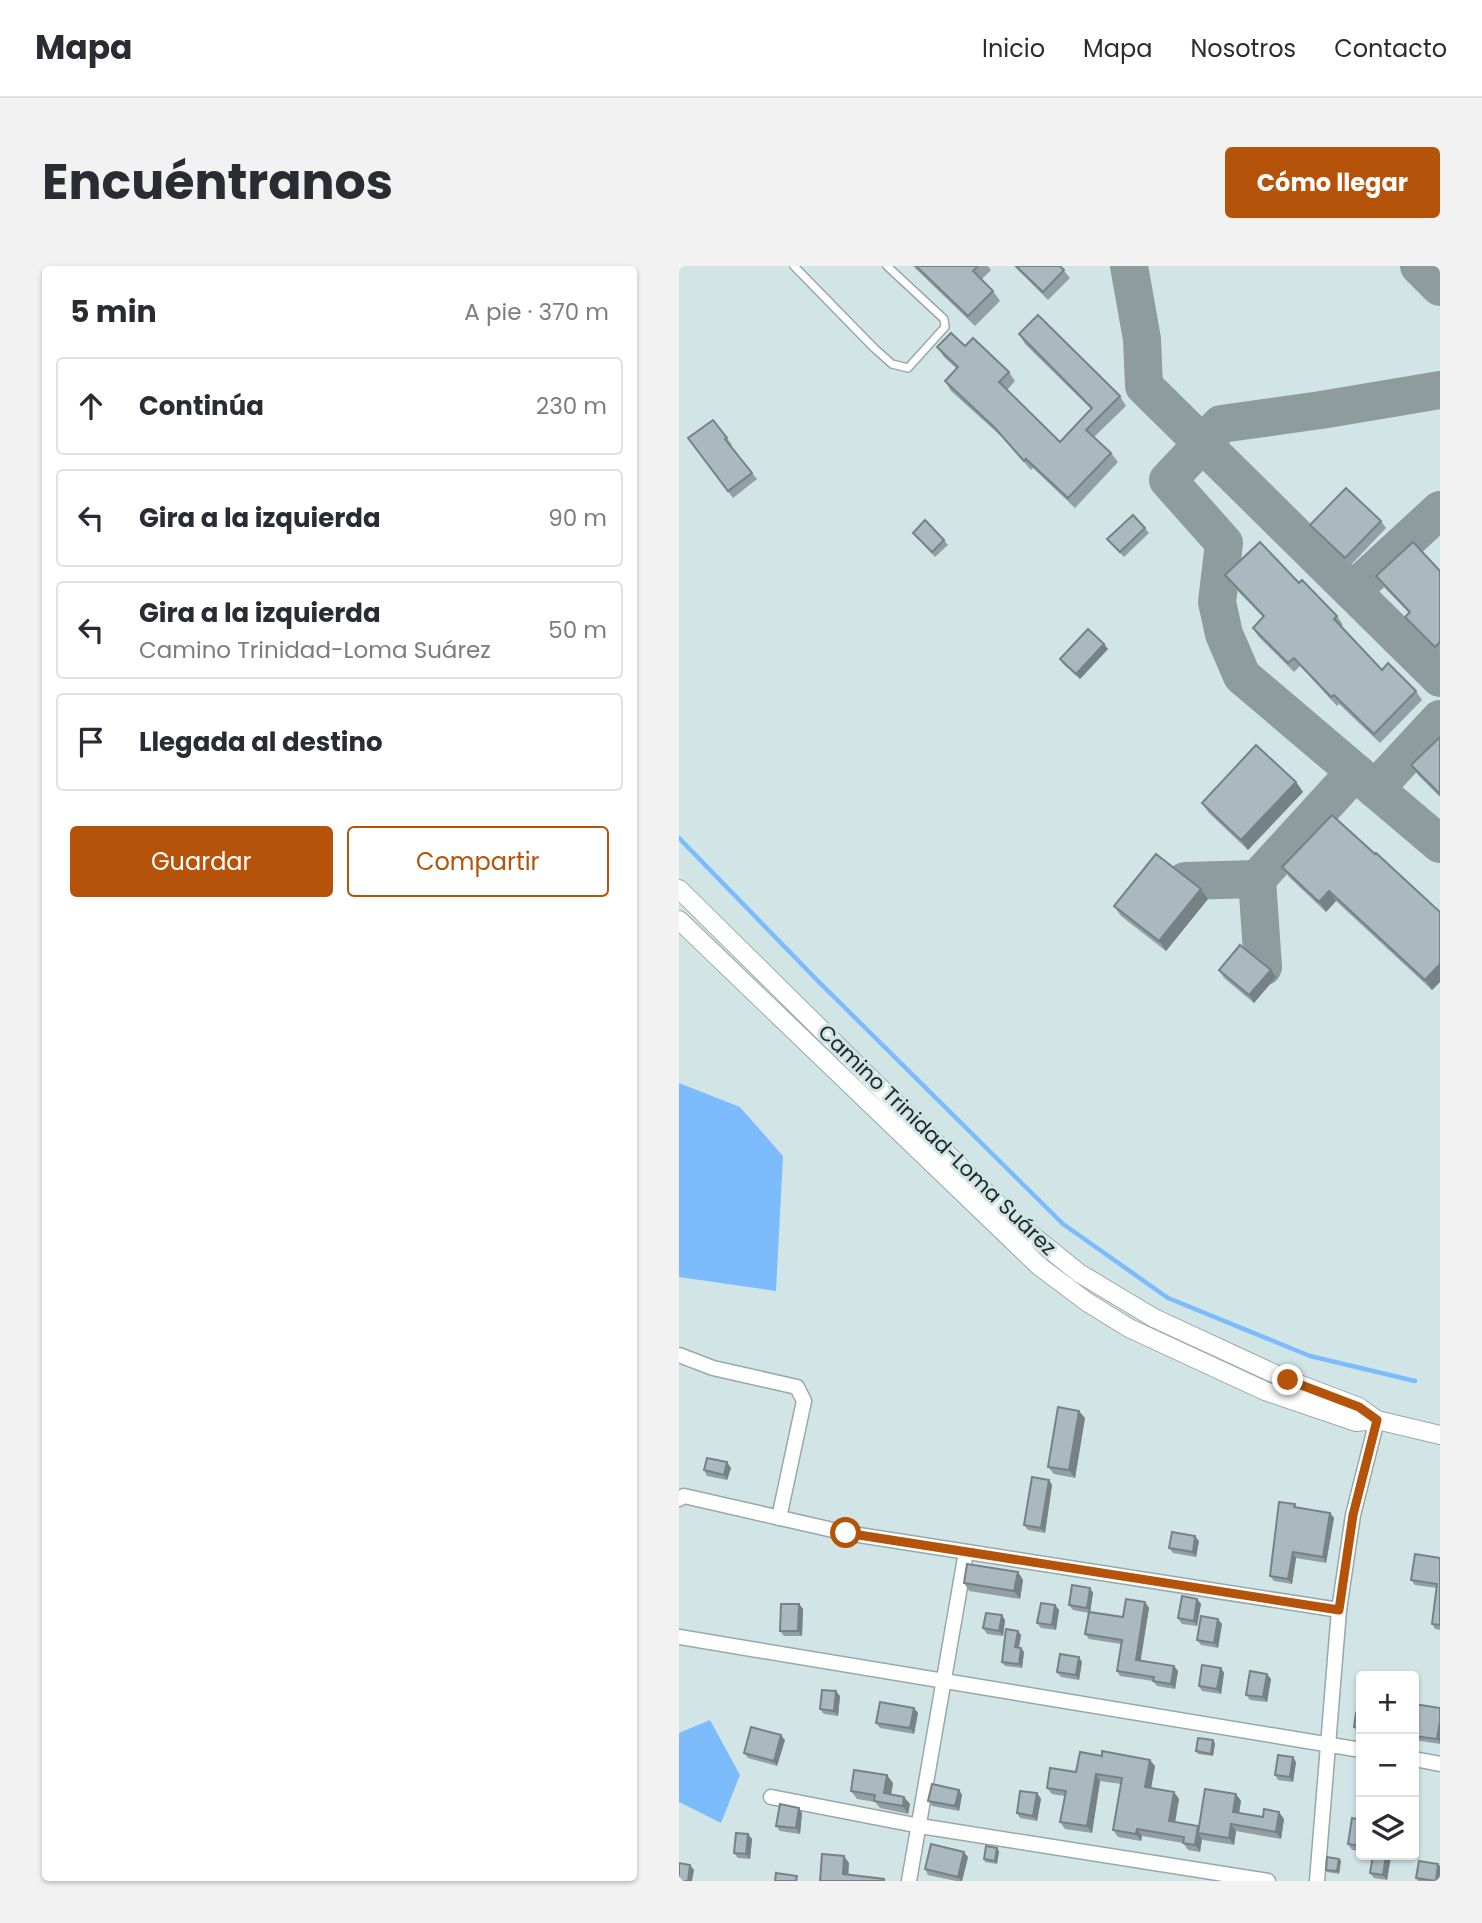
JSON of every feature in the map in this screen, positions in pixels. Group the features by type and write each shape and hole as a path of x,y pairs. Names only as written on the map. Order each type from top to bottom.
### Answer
{"street":[{"name":"Camino Trinidad-Loma Suárez","path":"679,889 1017,1223 1070,1266 1154,1318 1288,1380 1359,1407 1377,1420"},
{"name":"Camino Trinidad-Loma Suárez","path":"679,920 1039,1266 1087,1302 1129,1328 1265,1391 1356,1422 1377,1420 1440,1435"},
{"path":"679,1355 713,1368 797,1387 804,1401 779,1518"},
{"path":"1317,1881 1339,1610 1353,1515 1377,1420"},
{"path":"679,1499 684,1496 846,1533 1339,1610"},
{"path":"909,1881 966,1552"},
{"path":"679,1637 1356,1748"},
{"path":"1419,1760 1440,1764"},
{"path":"771,1797 920,1826 1268,1881"}],"lane":[{"path":"794,266 874,348 893,364 908,368 945,327 944,319 887,266"}],"water":[{"path":"679,1083 740,1107 783,1156 776,1291 679,1277"},
{"path":"710,1720 740,1775 721,1823 679,1802 679,1733"}],"building":[{"path":"916,266 978,266 973,271 993,291 968,316"},
{"path":"1016,266 1060,266 1064,270 1043,292"},
{"path":"1038,315 1120,396 1086,430 1111,453 1068,498 1026,459 1024,461 995,428 945,381 958,367 937,347 951,333 965,346 973,338 1009,372 999,382 1060,442 1092,408 1019,334"},
{"path":"713,420 752,473 728,491 688,438"},
{"path":"1346,488 1381,521 1345,558 1310,525"},
{"path":"1133,515 1145,528 1120,552 1107,539"},
{"path":"925,520 944,540 932,552 913,533"},
{"path":"1260,542 1299,583 1302,580 1337,616 1334,619 1382,670 1388,663 1416,691 1374,734 1334,695 1331,697 1294,658 1288,663 1253,628 1264,616 1225,575"},
{"path":"1413,542 1440,571 1440,642 1435,647 1405,617 1410,612 1376,576"},
{"path":"1088,629 1104,644 1076,674 1060,659"},
{"path":"1440,737 1440,794 1411,765"},
{"path":"1256,745 1296,782 1241,840 1202,803"},
{"path":"1332,815 1440,912 1440,964 1425,980 1329,891 1319,902 1282,867"},
{"path":"1156,854 1201,889 1159,941 1114,906"},
{"path":"1240,945 1271,970 1249,995 1219,970"},
{"path":"1058,1407 1079,1411 1069,1470 1048,1467"},
{"path":"707,1458 727,1462 724,1475 704,1470"},
{"path":"1032,1477 1049,1480 1041,1528 1024,1525"},
{"path":"1279,1502 1330,1513 1323,1557 1293,1552 1288,1579 1270,1576"},
{"path":"1172,1532 1195,1536 1193,1552 1169,1548"},
{"path":"1415,1554 1440,1558 1440,1625 1432,1624 1437,1584 1411,1580"},
{"path":"967,1564 1018,1572 1014,1591 964,1583"},
{"path":"1072,1585 1090,1588 1087,1608 1069,1605"},
{"path":"1182,1596 1197,1599 1194,1621 1178,1618"},
{"path":"1126,1599 1145,1602 1136,1660 1174,1666 1171,1684 1153,1681 1154,1677 1117,1671 1122,1640 1085,1634 1089,1612 1123,1617"},
{"path":"1041,1603 1055,1605 1052,1625 1037,1623"},
{"path":"781,1604 799,1604 798,1631 780,1631"},
{"path":"986,1613 1002,1615 999,1631 983,1628"},
{"path":"1201,1616 1218,1619 1214,1643 1197,1640"},
{"path":"1006,1629 1018,1631 1015,1647 1021,1648 1019,1664 1002,1662"},
{"path":"1060,1654 1079,1657 1076,1675 1057,1672"},
{"path":"1202,1665 1221,1668 1217,1689 1199,1686"},
{"path":"1250,1671 1267,1674 1263,1697 1246,1695"},
{"path":"822,1690 836,1691 834,1711 820,1709"},
{"path":"880,1702 914,1708 910,1728 876,1723"},
{"path":"1419,1705 1440,1708 1437,1739 1419,1737"},
{"path":"751,1727 781,1735 774,1761 744,1753"},
{"path":"1198,1738 1213,1740 1211,1754 1196,1751"},
{"path":"1102,1751 1150,1760 1145,1787 1174,1792 1169,1821 1198,1826 1195,1845 1183,1843 1184,1837 1137,1829 1136,1834 1113,1830 1122,1778 1096,1774 1087,1826 1060,1822 1066,1791 1047,1788 1050,1768 1076,1772 1080,1752 1102,1756"},
{"path":"1278,1755 1293,1757 1290,1777 1275,1775"},
{"path":"854,1770 887,1775 884,1793 904,1797 903,1806 874,1801 875,1795 851,1791"},
{"path":"932,1784 959,1790 955,1806 928,1801"},
{"path":"1205,1789 1236,1794 1233,1812 1263,1817 1264,1809 1279,1812 1276,1832 1231,1824 1229,1838 1198,1833"},
{"path":"1020,1791 1037,1793 1033,1816 1017,1813"},
{"path":"780,1804 799,1808 796,1828 776,1826"},
{"path":"1352,1818 1356,1819 1356,1845 1348,1844"},
{"path":"736,1833 748,1834 746,1854 734,1853"},
{"path":"931,1844 964,1852 958,1877 925,1869"},
{"path":"986,1846 997,1848 995,1861 984,1859"},
{"path":"822,1854 844,1856 843,1874 884,1881 820,1881"},
{"path":"1327,1857 1339,1859 1337,1871 1326,1870"},
{"path":"1372,1860 1385,1860 1383,1875 1370,1873"},
{"path":"1419,1861 1438,1864 1436,1881 1416,1878"},
{"path":"679,1863 690,1865 688,1881 679,1881"},
{"path":"776,1873 797,1876 796,1881 775,1881"}],"waterway":[{"path":"679,838 817,980 1063,1224 1168,1298 1310,1356 1415,1381"}],"taxiway":[{"path":"1129,266 1142,339 1144,386 1440,678"},
{"path":"1419,266 1440,287"},
{"path":"1440,390 1221,424 1168,480 1224,543 1217,602 1224,634 1242,676 1440,844"},
{"path":"1352,591 1440,510"},
{"path":"1375,789 1440,719"},
{"path":"1185,881 1257,879 1355,772"},
{"path":"1257,879 1263,967"}],"route":[{"path":"846,1533 1339,1610 1353,1515 1377,1420 1359,1407 1288,1380"}]}
